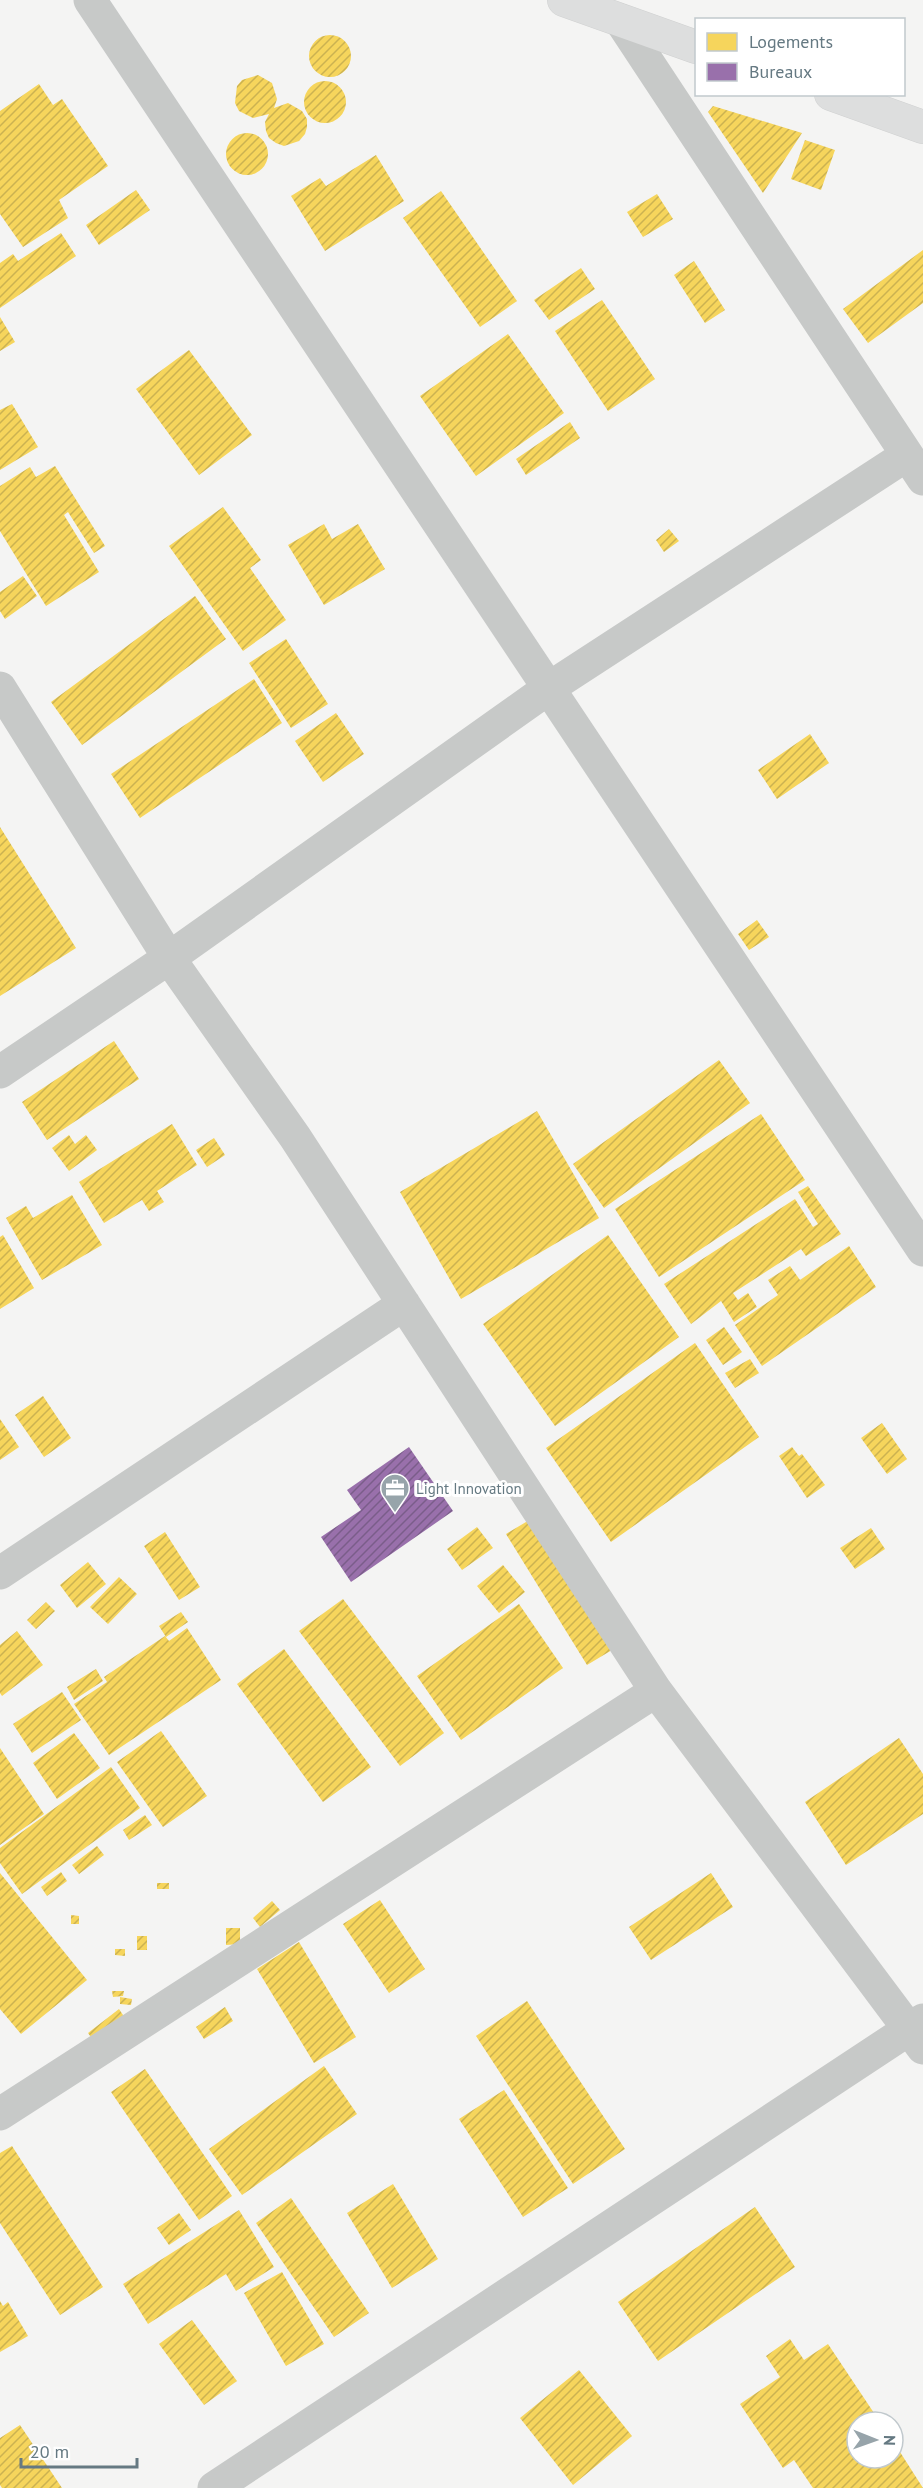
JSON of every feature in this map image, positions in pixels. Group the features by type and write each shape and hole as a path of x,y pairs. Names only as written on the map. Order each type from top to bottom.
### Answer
{"street":[{"path":"90,0 923,1250"},
{"path":"564,0 695,47"},
{"path":"0,1071 169,958 549,688 915,467 620,20"},
{"path":"837,96 923,127"},
{"path":"0,688 169,958 295,1137 656,1691 919,2032 214,2488"},
{"path":"0,1573 404,1305"},
{"path":"0,2114 656,1691"}],"building: Logements":[{"path":"330,35 338,36 345,41 350,48 350,64 345,71 338,76 330,77 322,76 315,71 310,64 309,56 310,48 315,41 322,36"},
{"path":"258,75 272,83 277,99 274,108 288,103 302,111 307,119 305,134 299,141 284,146 276,143 269,138 266,131 265,122 269,114 253,118 239,111 235,103 237,86 242,80"},
{"path":"325,81 340,87 346,102 340,117 325,123 310,117 304,102 310,87"},
{"path":"39,84 53,105 62,99 108,166 59,200 68,218 23,247 0,214 0,111"},
{"path":"713,106 802,133 763,193 708,112"},
{"path":"247,133 255,134 262,139 267,146 267,162 262,169 255,174 247,175 239,174 232,169 227,162 226,154 227,146 232,139 239,134"},
{"path":"805,140 835,150 821,190 791,179"},
{"path":"376,155 404,201 325,251 291,196 320,178 326,186"},
{"path":"136,190 150,210 99,245 86,225"},
{"path":"441,191 517,301 480,327 403,218"},
{"path":"657,194 673,219 643,237 627,212"},
{"path":"61,233 76,256 0,308 0,263 13,254 18,261"},
{"path":"923,250 923,303 868,343 843,309"},
{"path":"694,261 725,310 705,323 674,275"},
{"path":"581,268 595,289 549,320 534,300"},
{"path":"602,300 655,379 608,411 555,331"},
{"path":"0,317 15,342 0,351"},
{"path":"508,334 564,413 476,476 420,396"},
{"path":"189,350 252,435 199,475 136,389"},
{"path":"12,404 38,447 0,470 0,410"},
{"path":"570,422 580,438 526,475 516,459"},
{"path":"55,466 105,546 94,553 68,512 64,515 99,572 46,606 0,531 0,486 30,467 36,477"},
{"path":"223,507 261,560 250,568 286,620 243,651 169,546"},
{"path":"324,524 332,539 358,524 385,569 324,605 288,545"},
{"path":"669,529 679,541 664,552 656,540"},
{"path":"23,576 37,596 5,619 0,611 0,592"},
{"path":"195,596 226,639 82,745 51,702"},
{"path":"286,639 328,704 291,728 249,663"},
{"path":"254,679 282,723 140,818 111,774"},
{"path":"336,713 364,754 323,782 295,741"},
{"path":"810,734 829,763 777,799 758,770"},
{"path":"0,827 76,948 0,996"},
{"path":"757,920 769,937 749,950 738,934"},
{"path":"114,1041 139,1079 47,1140 22,1102"},
{"path":"719,1060 750,1103 604,1208 573,1164"},
{"path":"537,1111 599,1218 461,1299 400,1192"},
{"path":"761,1114 805,1180 659,1277 615,1209"},
{"path":"172,1124 197,1165 157,1191 164,1202 149,1211 142,1200 104,1223 79,1182"},
{"path":"69,1135 75,1144 86,1135 97,1150 69,1171 52,1148"},
{"path":"214,1138 225,1155 207,1167 196,1150"},
{"path":"808,1186 841,1234 806,1256 801,1249 733,1293 738,1300 748,1293 757,1307 734,1322 721,1301 691,1324 664,1284 795,1199 813,1227 818,1224 798,1192"},
{"path":"72,1195 102,1245 42,1280 6,1218 26,1206 33,1218"},
{"path":"3,1235 34,1288 0,1309 0,1237"},
{"path":"608,1235 679,1337 555,1426 483,1324"},
{"path":"849,1246 876,1287 762,1366 735,1325 778,1295 768,1280 790,1266 800,1280"},
{"path":"724,1327 742,1352 723,1365 706,1340"},
{"path":"695,1343 759,1437 611,1542 546,1448"},
{"path":"750,1359 759,1373 735,1388 725,1373"},
{"path":"43,1396 71,1438 44,1457 15,1415"},
{"path":"0,1419 19,1447 0,1460"},
{"path":"882,1423 907,1459 887,1474 861,1438"},
{"path":"792,1447 799,1456 802,1454 825,1485 807,1498 779,1456"},
{"path":"546,1510 627,1641 587,1665 506,1534"},
{"path":"477,1527 493,1548 462,1570 447,1549"},
{"path":"871,1528 885,1549 855,1569 840,1548"},
{"path":"165,1532 200,1587 179,1600 144,1546"},
{"path":"88,1562 106,1584 77,1608 60,1585"},
{"path":"503,1565 525,1592 499,1613 477,1586"},
{"path":"119,1577 137,1594 108,1624 90,1607"},
{"path":"343,1599 444,1733 400,1766 299,1631"},
{"path":"46,1602 55,1611 36,1629 27,1620"},
{"path":"519,1604 563,1668 461,1740 417,1676"},
{"path":"181,1612 188,1622 166,1637 159,1626"},
{"path":"187,1628 221,1680 109,1755 74,1704 107,1682 104,1677 165,1636 169,1641"},
{"path":"17,1631 43,1665 2,1696 0,1693 0,1645"},
{"path":"284,1649 371,1767 323,1802 237,1684"},
{"path":"96,1669 103,1681 74,1700 67,1687"},
{"path":"62,1692 81,1720 32,1753 13,1724"},
{"path":"161,1731 207,1796 163,1827 117,1762"},
{"path":"74,1733 100,1768 57,1799 33,1763"},
{"path":"899,1738 923,1774 923,1814 846,1865 805,1802"},
{"path":"0,1748 44,1814 0,1845"},
{"path":"111,1767 140,1808 22,1894 0,1863 0,1848"},
{"path":"145,1815 152,1825 129,1840 123,1830"},
{"path":"97,1846 104,1855 79,1874 72,1865"},
{"path":"61,1872 67,1881 47,1896 41,1887"},
{"path":"0,1873 87,1980 21,2034 0,2009"},
{"path":"711,1873 733,1907 651,1960 629,1927"},
{"path":"157,1883 169,1883 169,1889 157,1889"},
{"path":"380,1900 425,1969 389,1993 343,1924"},
{"path":"272,1901 280,1910 260,1927 253,1918"},
{"path":"71,1915 79,1916 79,1924 71,1924"},
{"path":"226,1928 240,1928 240,1944 226,1945"},
{"path":"137,1936 147,1936 147,1950 137,1950"},
{"path":"299,1942 356,2037 314,2063 257,1969"},
{"path":"115,1949 125,1949 125,1956 115,1955"},
{"path":"112,1991 124,1991 123,1996 113,1997"},
{"path":"120,1997 132,1999 131,2005 120,2004"},
{"path":"527,2001 625,2149 573,2184 476,2036"},
{"path":"225,2007 233,2021 204,2039 196,2027"},
{"path":"119,2009 129,2024 98,2047 88,2033"},
{"path":"324,2066 357,2114 242,2195 209,2149"},
{"path":"145,2069 232,2196 199,2220 111,2092"},
{"path":"504,2090 568,2188 523,2217 459,2119"},
{"path":"12,2146 103,2287 60,2315 0,2223 0,2153"},
{"path":"393,2184 438,2259 392,2288 347,2213"},
{"path":"291,2198 369,2313 334,2337 256,2223"},
{"path":"755,2207 795,2267 658,2361 618,2302"},
{"path":"239,2210 274,2267 236,2291 226,2274 148,2324 123,2284"},
{"path":"179,2213 191,2230 169,2245 157,2228"},
{"path":"282,2272 324,2344 286,2366 244,2293"},
{"path":"0,2301 3,2306 8,2302 28,2336 0,2352"},
{"path":"192,2320 237,2381 204,2405 159,2344"},
{"path":"790,2339 804,2360 828,2344 872,2410 845,2410 845,2470 905,2470 905,2460 923,2488 813,2488 794,2460 783,2468 740,2404 780,2377 766,2356"},
{"path":"579,2370 632,2436 573,2485 520,2418"},
{"path":"20,2425 62,2488 2,2488 0,2485 0,2438"}],"building: Bureaux":[{"path":"409,1447 453,1511 351,1582 321,1537 361,1510 347,1490"}],"place":[{"name":"Light Innovation","path":"395,1514"}]}
